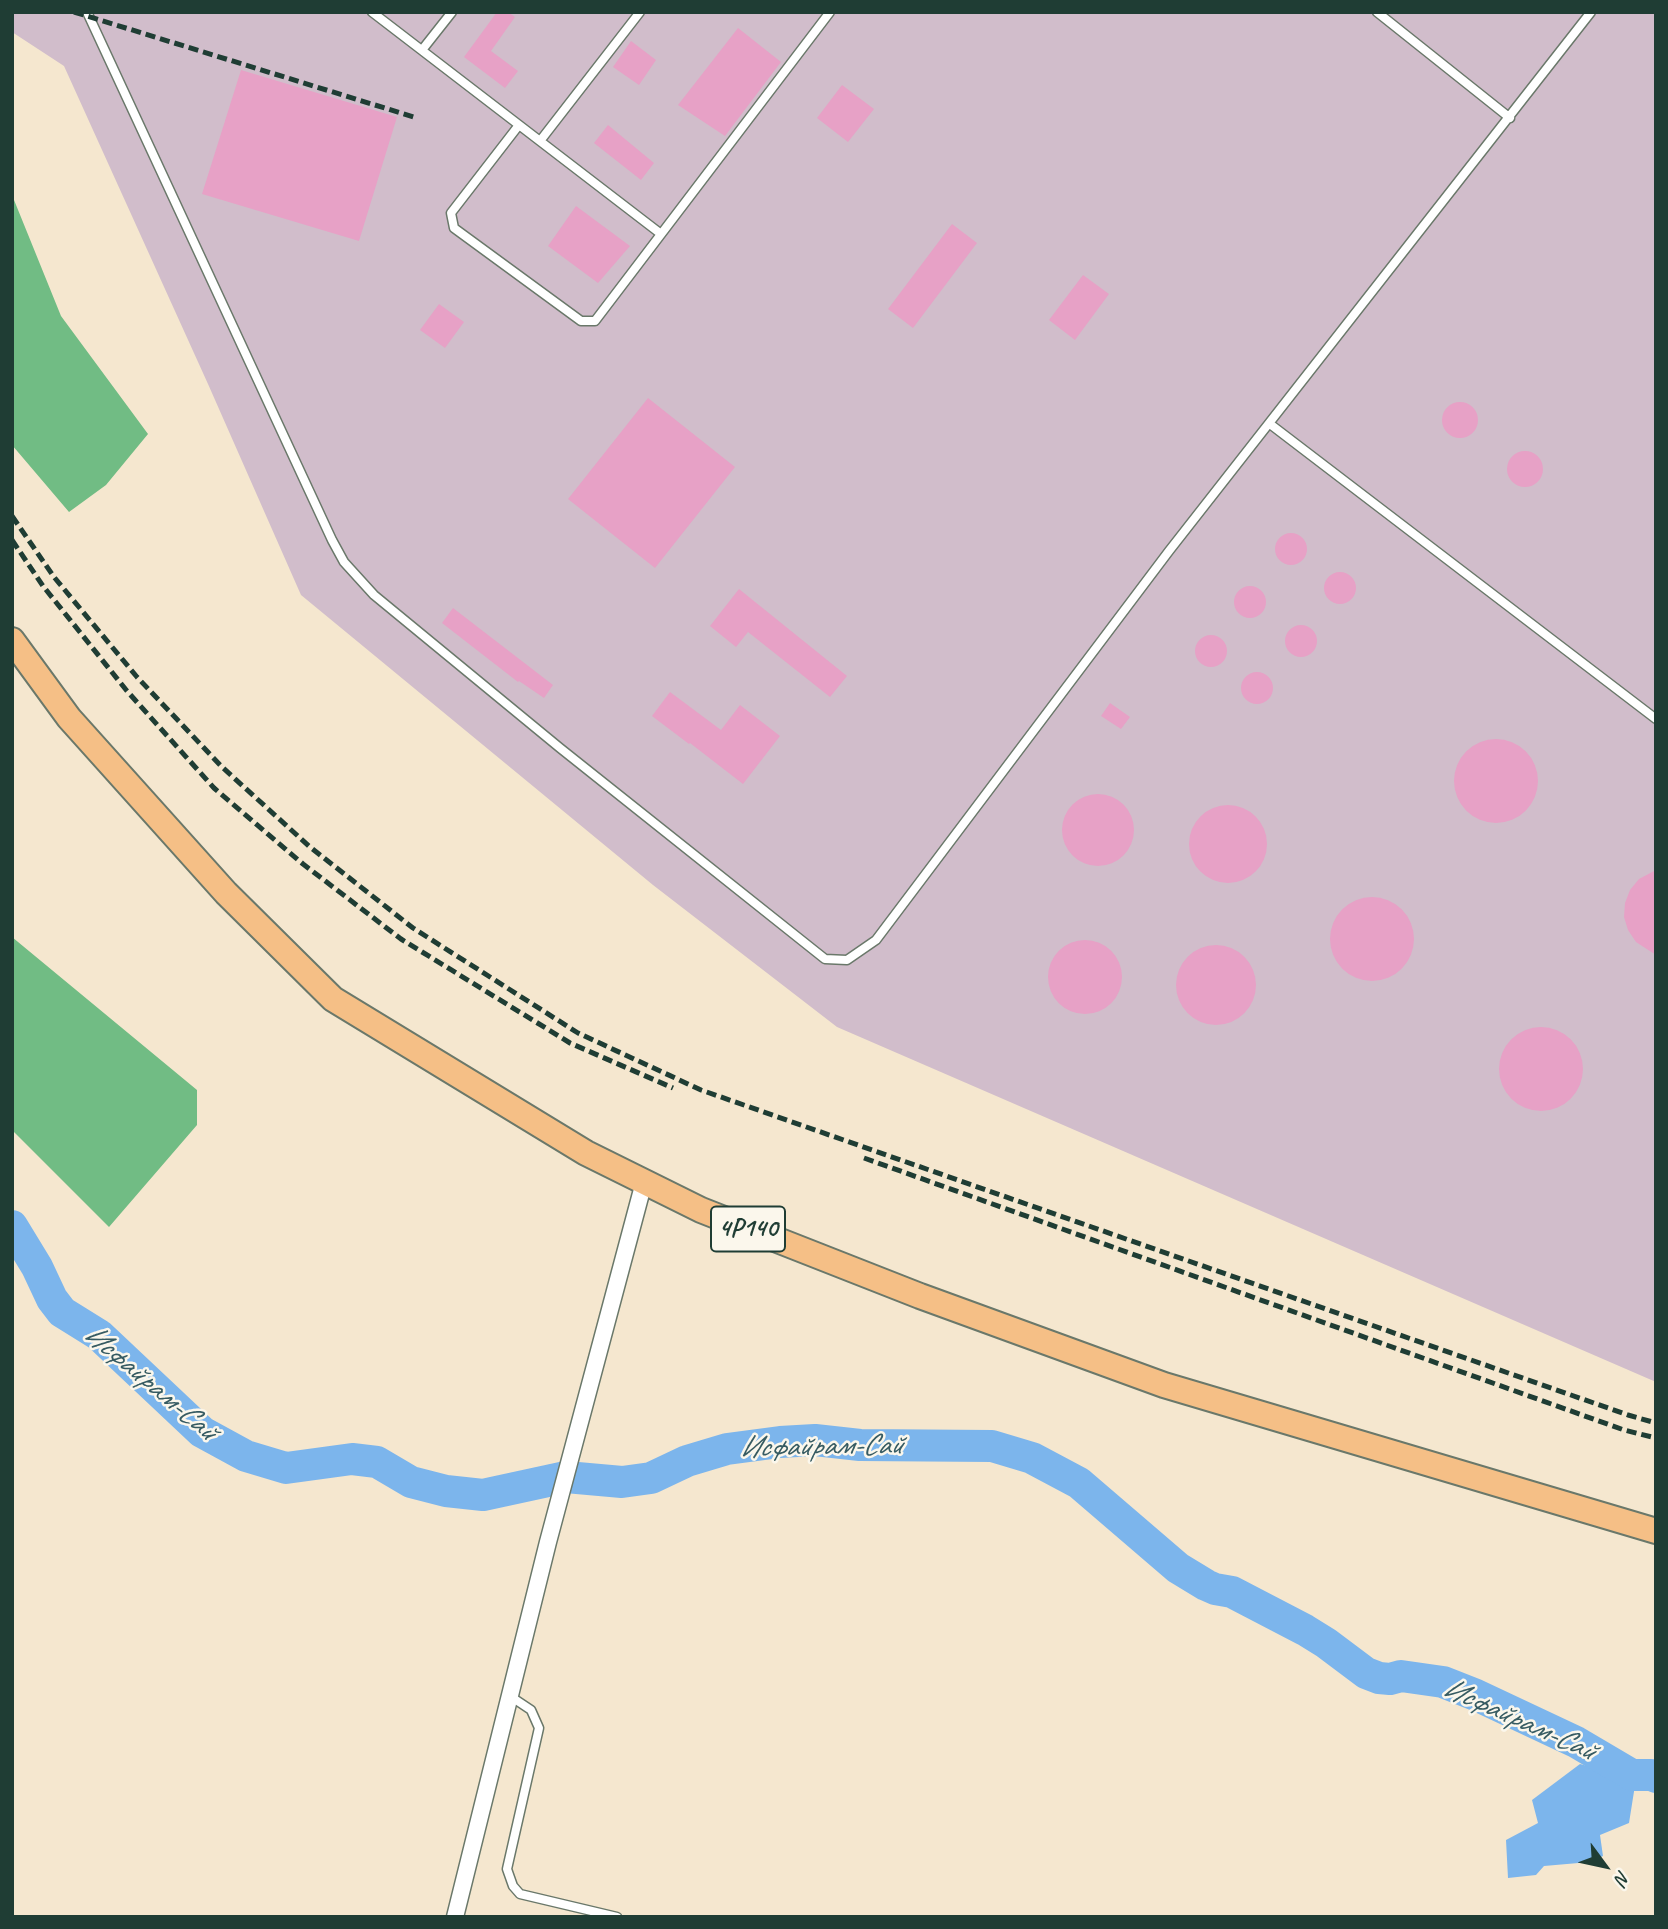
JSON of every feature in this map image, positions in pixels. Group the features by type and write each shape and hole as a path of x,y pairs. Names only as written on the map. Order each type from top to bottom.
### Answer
{"main road":[{"name":"4P140","path":"12,640 69,718 226,893 333,999 586,1153 727,1221 920,1296 1164,1385 1656,1531"}],"street":[{"path":"455,1917 548,1542 644,1182"}],"lane":[{"path":"87,12 344,562 374,596 825,959 846,960 876,940 1169,551 1591,12"},
{"path":"372,12 661,234"},
{"path":"422,50 452,12"},
{"path":"540,141 640,12"},
{"path":"519,125 452,213 454,228 581,321 595,321 830,12"},
{"path":"1377,12 1510,118"},
{"path":"1270,424 1656,719"},
{"path":"510,1696 531,1710 539,1728 507,1868 513,1886 520,1894 617,1917"}],"shaded area":[{"path":"12,12 1656,12 1656,1382 837,1027 653,885 301,595 64,66 12,32"}],"green space":[{"path":"12,195 61,316 148,434 106,485 69,512 12,445"},
{"path":"12,937 197,1090 197,1125 109,1227 12,1130"}],"water":[{"path":"1580,1764 1636,1779 1629,1823 1600,1835 1603,1856 1590,1862 1544,1866 1536,1875 1508,1878 1506,1840 1538,1823 1532,1800"}],"building":[{"path":"497,12 508,12 515,17 491,51 518,71 505,88 464,57"},
{"path":"738,28 781,62 725,136 678,105"},
{"path":"631,41 656,60 639,85 613,67"},
{"path":"241,70 397,117 359,241 202,194"},
{"path":"842,85 874,109 848,142 817,118"},
{"path":"608,125 654,163 641,180 594,143"},
{"path":"576,206 630,246 598,283 548,246"},
{"path":"952,224 977,243 913,328 888,309"},
{"path":"1083,275 1109,294 1075,340 1049,320"},
{"path":"439,304 464,322 445,348 420,330"},
{"path":"648,398 735,467 655,568 568,499"},
{"path":"1460,402 1473,407 1478,420 1473,433 1460,438 1447,433 1442,420 1447,407"},
{"path":"1525,451 1538,456 1543,469 1538,482 1525,487 1512,482 1507,469 1512,456"},
{"path":"1291,533 1303,537 1307,549 1303,561 1291,565 1279,561 1275,549 1279,537"},
{"path":"1340,572 1352,576 1356,588 1352,600 1340,604 1328,600 1324,588 1328,576"},
{"path":"1250,586 1262,590 1266,602 1262,614 1250,618 1238,614 1234,602 1238,590"},
{"path":"739,589 847,676 830,697 748,632 736,647 710,626"},
{"path":"453,608 553,685 544,698 518,682 442,623"},
{"path":"1301,625 1313,629 1317,641 1313,653 1301,657 1289,653 1285,641 1289,629"},
{"path":"1211,635 1223,639 1227,651 1223,663 1211,667 1199,663 1195,651 1199,639"},
{"path":"1257,672 1269,676 1273,688 1269,700 1257,704 1245,700 1241,688 1245,676"},
{"path":"670,692 721,730 740,705 780,736 743,784 652,716"},
{"path":"1110,703 1130,717 1121,729 1101,716"},
{"path":"1496,739 1519,746 1531,758 1538,781 1531,804 1519,816 1496,823 1473,816 1461,804 1454,781 1461,758 1473,746"},
{"path":"1091,794 1105,794 1124,804 1134,823 1134,837 1124,856 1105,866 1091,866 1072,856 1062,837 1062,823 1072,804"},
{"path":"1228,805 1243,808 1256,816 1264,829 1267,844 1264,859 1256,872 1243,880 1228,883 1213,880 1200,872 1192,859 1189,844 1192,829 1200,816 1213,808"},
{"path":"1656,870 1656,955 1636,942 1624,917 1630,890 1639,879"},
{"path":"1372,897 1395,904 1407,916 1414,939 1407,962 1395,974 1372,981 1349,974 1337,962 1330,939 1337,916 1349,904"},
{"path":"1085,940 1106,946 1116,956 1122,977 1116,998 1106,1008 1085,1014 1064,1008 1054,998 1048,977 1054,956 1064,946"},
{"path":"1208,945 1224,945 1245,956 1256,977 1256,993 1245,1014 1224,1025 1208,1025 1194,1019 1182,1007 1176,993 1176,977 1182,963 1194,951"},
{"path":"1541,1027 1564,1034 1576,1046 1583,1069 1576,1092 1564,1104 1541,1111 1518,1104 1506,1092 1499,1069 1506,1046 1518,1034"}],"waterway":[{"name":"Исфайрам-Сай","path":"12,1226 37,1267 52,1299 62,1312 99,1335 202,1432 246,1456 286,1468 352,1459 377,1462 411,1482 446,1491 483,1495 566,1477 622,1482 651,1478 687,1461 727,1449 780,1442 815,1440 860,1445 992,1446 1032,1458 1079,1483 1178,1568 1206,1585 1232,1592 1305,1630 1366,1673 1379,1678 1401,1676 1443,1682 1576,1742 1632,1775 1656,1777"}],"railway":[{"path":"74,12 417,118"},
{"path":"12,516 54,577 137,677 222,767 310,847 413,928 578,1033 701,1090 1656,1423"},
{"path":"12,540 43,586 127,691 214,788 303,864 401,939 570,1043 673,1088"},
{"path":"864,1158 1624,1430 1656,1438"}]}
